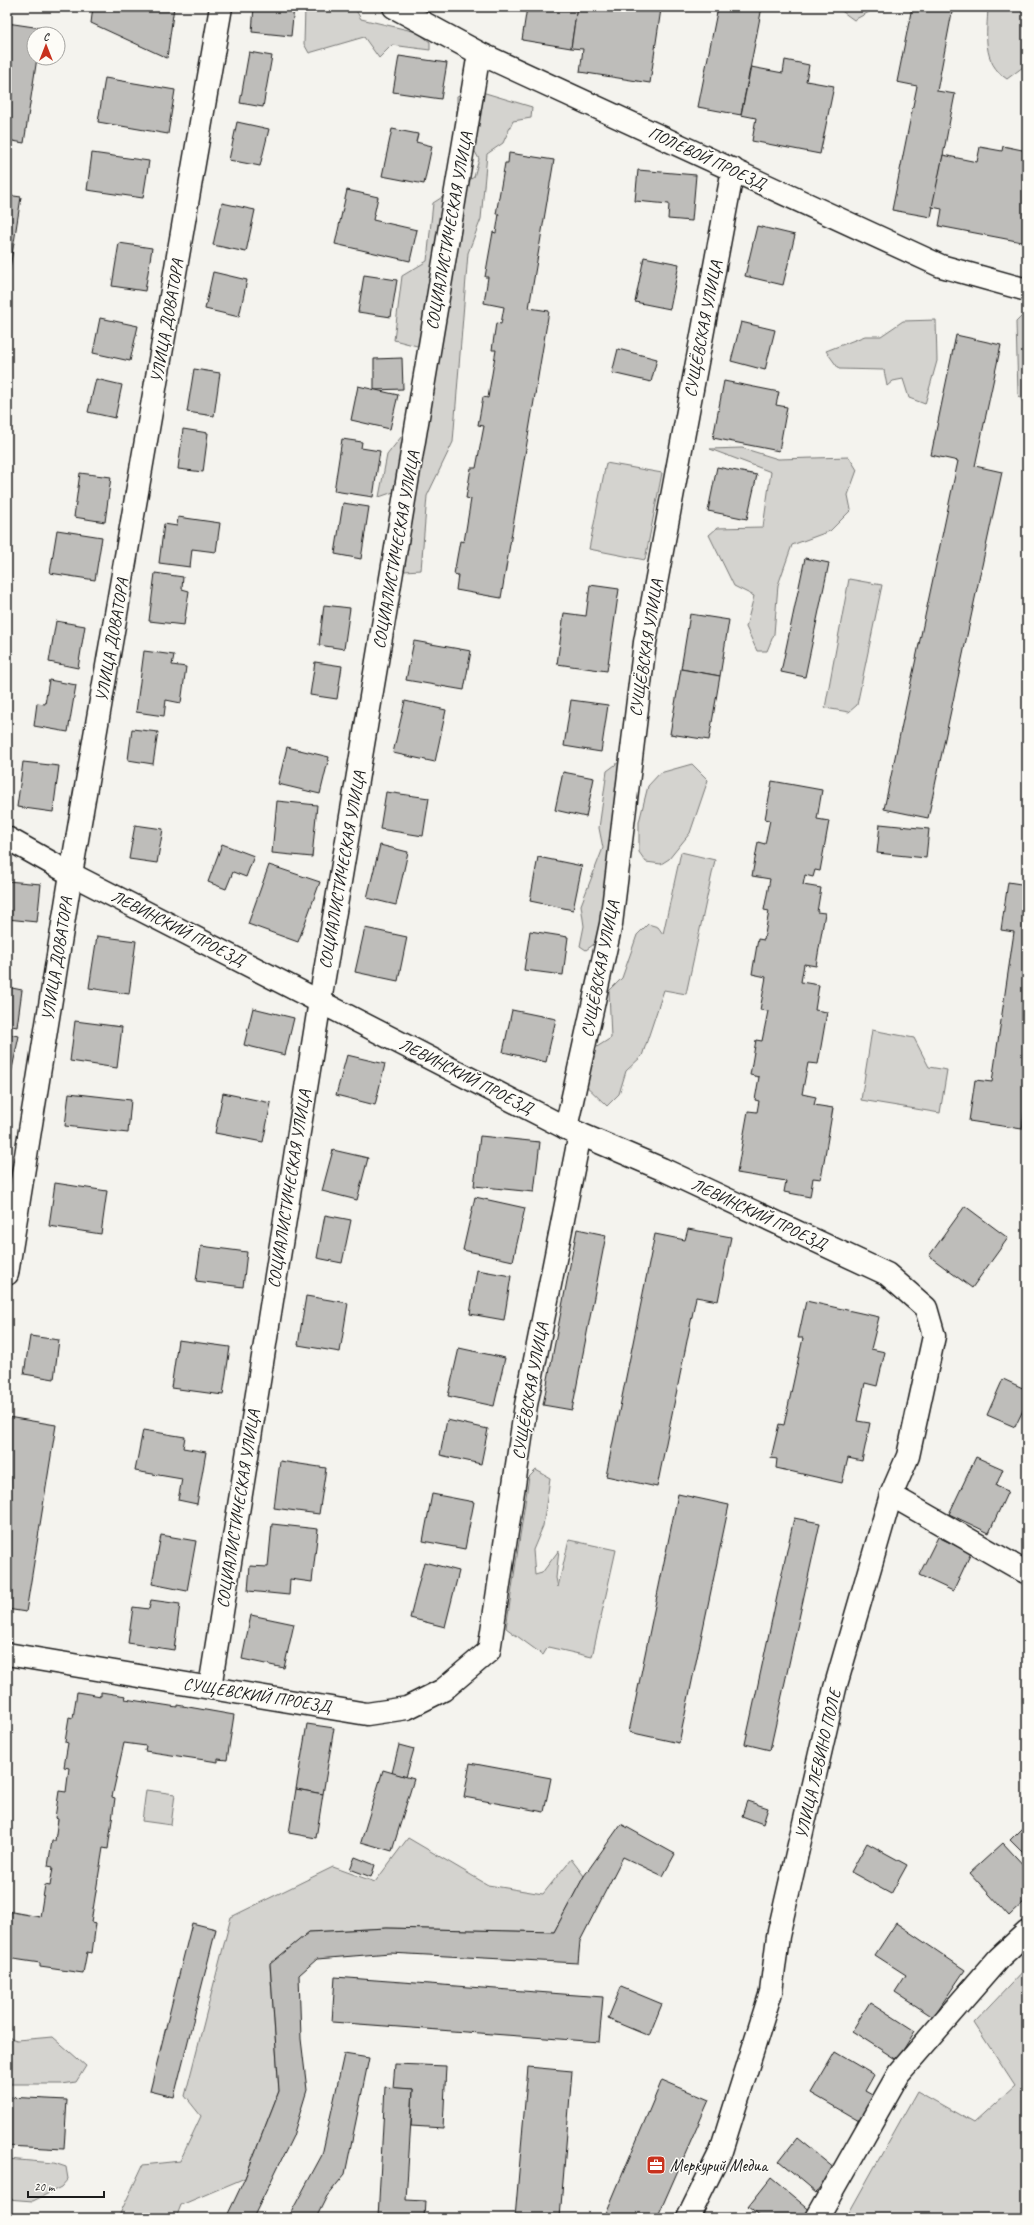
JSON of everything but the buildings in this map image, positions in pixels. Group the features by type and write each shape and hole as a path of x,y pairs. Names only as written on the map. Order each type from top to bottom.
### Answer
{"street":[{"name":"УЛИЦА ДОВАТОРА","path":"7,1274 71,874 221,7"},
{"name":"ПОЛЕВОЙ ПРОЕЗД","path":"394,7 479,53 941,266 1027,290"},
{"name":"СОЦИАЛИСТИЧЕСКАЯ УЛИЦА","path":"210,1688 320,1001 479,53"},
{"name":"СУЩЁВСКАЯ УЛИЦА","path":"489,1651 526,1405 573,1131 612,924 645,642 733,169"},
{"name":"ЛЕВИНСКИЙ ПРОЕЗД","path":"7,838 71,874 573,1131 662,1169 887,1274 926,1308"},
{"name":"УЛИЦА ЛЕВИНО ПОЛЕ","path":"688,2218 721,2151 771,1992 778,1936 835,1688 891,1495 908,1456 934,1336 926,1308"},
{"path":"891,1495 1027,1573"},
{"name":"СУЩЕВСКИЙ ПРОЕЗД","path":"7,1654 367,1714 407,1708 443,1690 489,1651"},
{"path":"817,2218 899,2073 999,1958 1027,1932"}],"shaded area":[{"path":"305,7 354,7 361,19 417,32 430,42 430,50 392,45 379,58 364,37 309,53 304,44"},
{"path":"836,7 873,7 871,11 854,20"},
{"path":"988,7 1027,7 1027,64 1007,79 999,72 989,56 987,47"},
{"path":"472,89 532,107 531,118 513,121 503,143 487,154 481,219 468,253 453,442 427,496 421,570 404,571 414,485 379,497 387,455 405,432 421,347 394,340 402,276 427,261 433,203 474,177 479,159 457,119 457,96"},
{"path":"1024,314 1027,314 1027,409 1018,394 1016,322"},
{"path":"936,320 937,361 925,404 909,398 903,379 893,381 887,386 884,370 839,369 826,351 865,336 881,336 903,321"},
{"path":"742,448 778,459 849,457 857,470 848,495 851,510 830,531 792,545 778,585 774,634 767,651 757,651 746,627 754,596 734,586 709,535 717,528 763,527 771,472 710,449"},
{"path":"606,463 662,473 645,560 589,549"},
{"path":"849,579 882,585 857,705 849,712 825,708"},
{"path":"619,762 613,879 597,942 586,950 580,946 584,926 581,905 603,848 599,828 607,771"},
{"path":"692,764 708,780 690,833 669,859 661,864 646,862 639,852 639,822 648,786 660,773"},
{"path":"681,852 715,860 686,994 664,990 642,1056 626,1071 619,1094 607,1106 577,1077 592,1050 611,1038 609,991 622,978 637,935 648,924 658,927 663,934"},
{"path":"872,1030 914,1038 929,1067 947,1070 940,1113 861,1100"},
{"path":"536,1470 550,1478 543,1526 533,1550 535,1575 542,1573 559,1550 556,1578 558,1587 569,1540 616,1550 592,1657 548,1647 543,1655 506,1628 529,1477"},
{"path":"146,1790 175,1794 171,1825 142,1821"},
{"path":"408,1838 488,1885 543,1894 571,1859 584,1876 554,1932 387,1928 309,1932 270,1965 279,2091 245,2178 181,2205 176,2218 118,2218 143,2165 180,2161 201,2116 185,2096 231,1917 333,1867 375,1882"},
{"path":"1027,1967 1027,2218 846,2218 917,2091 974,2123 1015,2086 974,2023"},
{"path":"7,2037 17,2040 53,2037 86,2066 76,2082 62,2084 7,2084"},
{"path":"7,2159 54,2163 66,2167 68,2179 61,2187 33,2201 7,2199"}],"place":[{"name":"Меркурий Медиа","path":"656,2165"}]}
